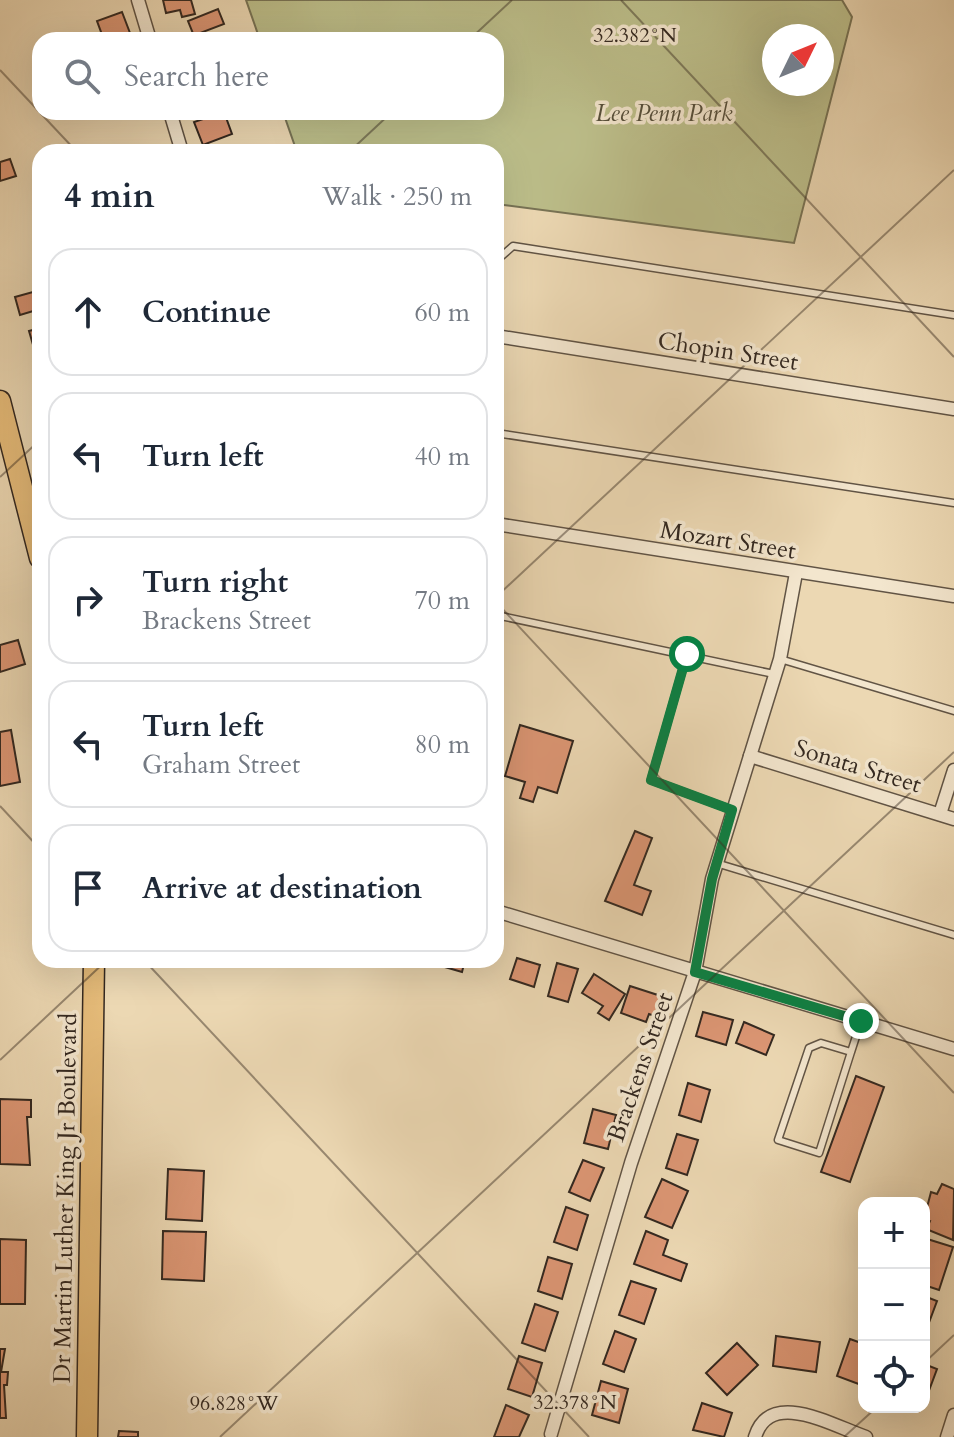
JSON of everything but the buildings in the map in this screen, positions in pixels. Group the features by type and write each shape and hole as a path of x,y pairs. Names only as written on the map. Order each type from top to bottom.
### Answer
{"main road":[{"path":"0,401 32,527"},
{"name":"Dr Martin Luther King Jr Boulevard","path":"87,1437 94,968"}],"street":[{"path":"138,0 148,32"},
{"path":"172,120 180,144"},
{"name":"Chopin Street","path":"504,337 954,409"},
{"name":"Mozart Street","path":"504,525 954,596"},
{"name":"Brackens Street","path":"551,1434 631,1163 695,972 716,863 780,659 796,573"},
{"name":"Sonata Street","path":"750,756 954,819"},
{"path":"940,814 954,770"},
{"path":"504,913 954,1049"},
{"path":"755,1437 759,1425 770,1413 788,1410 866,1437"},
{"path":"947,1437 954,1415"}],"lane":[{"path":"504,254 513,246 954,315"},
{"path":"504,434 954,503"},
{"path":"504,617 775,674"},
{"path":"687,654 651,780 732,810"},
{"path":"780,659 954,711"},
{"path":"716,863 954,935"},
{"path":"851,1052 821,1043 809,1048 778,1140 819,1153 861,1021"}],"green space":[{"name":"Lee Penn Park","path":"246,0 842,0 852,17 834,87 834,24 762,24 762,96 832,96 794,243 504,205 504,144 294,144 286,120 504,120 504,32 257,32"}],"route":[{"path":"687,654 651,780 732,810 712,879 695,972 861,1021"}]}
